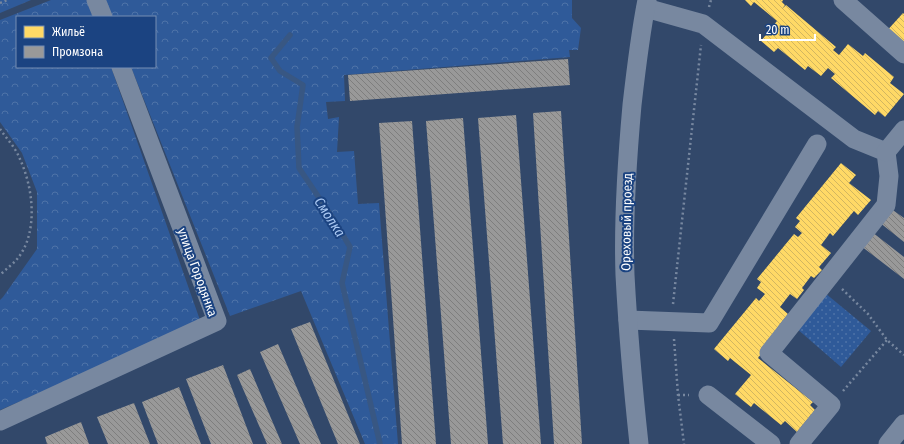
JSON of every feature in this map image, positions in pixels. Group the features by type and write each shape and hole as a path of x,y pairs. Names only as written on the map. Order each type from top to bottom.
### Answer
{"street":[{"path":"96,0 103,16"},
{"path":"843,0 904,54"},
{"path":"646,4 703,24 854,139 886,152"},
{"name":"Ореховый проезд","path":"639,444 628,320 625,266 629,139 638,50 646,4"},
{"name":"улица Городянка","path":"0,421 217,322 122,68"},
{"path":"799,444 831,405 770,353 886,205 889,176 886,152 904,130"},
{"path":"628,320 709,323 817,144"},
{"path":"708,395 771,444"},
{"path":"888,444 904,424"}],"path":[{"path":"0,3 7,0"},
{"path":"684,444 678,396 672,321 673,300 703,24 711,0"},
{"path":"0,129 22,162 27,175 32,202 29,235 18,257 0,275"},
{"path":"829,276 868,314 887,340 904,355"},
{"path":"831,405 887,340"}],"green space":[{"path":"0,0 31,0 0,13"},
{"path":"51,0 87,0 93,16 16,16 16,68 111,68 201,323 0,410 0,300 37,249 37,192 22,153 0,122 0,20"},
{"path":"104,0 572,0 572,18 581,28 578,50 569,50 570,57 344,75 345,101 326,102 328,119 339,117 337,152 354,151 358,204 379,203 398,444 365,444 301,291 230,316 131,68 156,68 156,16 111,16"},
{"path":"825,293 871,331 841,367 796,328"}],"building: Жильё":[{"path":"745,0 783,0 782,2 785,5 782,9 786,5 836,47 833,50 839,55 848,44 863,56 865,53 894,77 890,83 904,94 885,117 878,111 875,115 831,78 835,74 828,68 821,76 808,66 805,70 778,48 774,52 761,41 777,21 754,2 751,6"},
{"path":"903,13 904,14 904,43 884,34"},
{"path":"841,163 856,175 849,183 871,200 858,215 854,211 833,236 830,233 821,245 831,253 819,267 822,270 814,278 811,276 802,288 804,290 797,299 790,294 780,307 788,314 777,328 780,330 758,358 813,402 810,405 815,410 797,432 785,421 781,425 754,403 751,407 735,394 751,375 730,358 728,361 714,349 756,298 759,301 765,294 757,288 761,282 757,279 794,234 798,237 802,233 795,227 800,221 796,218"}],"building: Промзона":[{"path":"568,59 570,85 350,101 348,75"},
{"path":"561,111 582,444 554,444 533,113"},
{"path":"516,115 541,444 503,444 478,118"},
{"path":"463,118 488,444 451,444 426,121"},
{"path":"412,121 436,444 402,444 379,123"},
{"path":"890,208 904,218 904,242 879,222"},
{"path":"872,232 904,257 904,279 861,246"},
{"path":"310,322 360,444 338,444 291,329"},
{"path":"278,344 321,444 300,444 260,352"},
{"path":"223,365 253,444 211,444 186,379"},
{"path":"250,369 282,444 267,444 237,375"},
{"path":"179,387 201,444 158,444 142,402"},
{"path":"134,403 150,444 108,444 97,417"},
{"path":"81,422 89,444 47,444 45,437"}],"waterway":[{"name":"Смолка","path":"290,35 271,58 280,71 303,85 297,127 299,168 334,220 350,247 342,283 380,444"}]}
